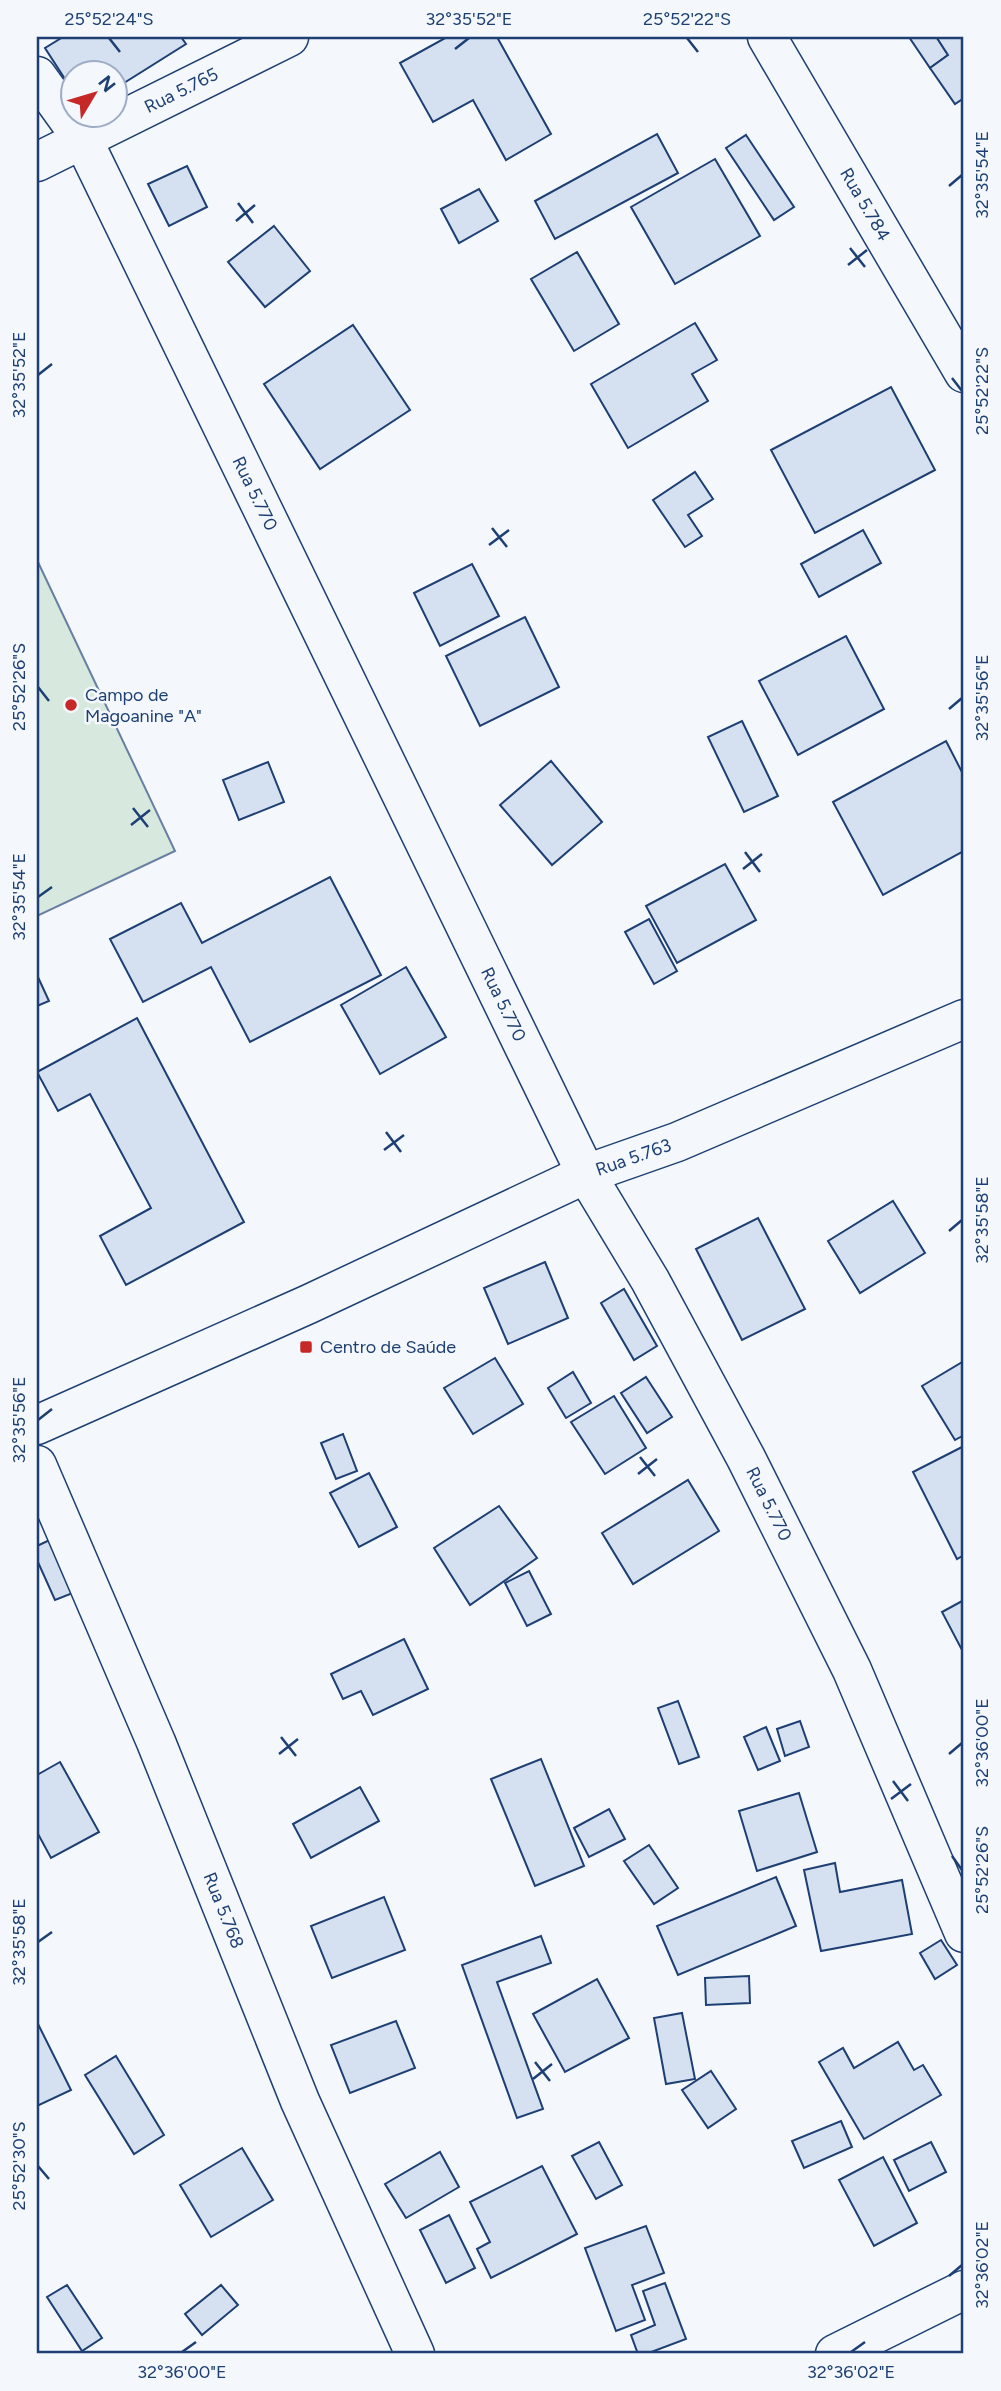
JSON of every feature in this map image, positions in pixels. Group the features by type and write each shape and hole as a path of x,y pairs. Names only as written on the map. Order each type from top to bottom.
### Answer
{"street":[{"name":"Rua 5.765","path":"37,162 289,37"},
{"name":"Rua 5.784","path":"767,37 964,373"},
{"name":"Rua 5.770","path":"37,76 83,140 586,1174 650,1280 746,1458 852,1670 964,1933"},
{"name":"Rua 5.763","path":"37,1425 309,1304 586,1174 677,1142 964,1019"},
{"name":"Rua 5.768","path":"37,1465 156,1742 300,2101 415,2354"},
{"path":"835,2354 964,2290"}],"shaded area":[{"name":"Campo de Magoanine \"A\"","path":"37,560 175,851 37,916"}],"building":[{"path":"63,37 181,37 186,44 130,79 130,60 60,60 60,71 45,48"},
{"path":"447,37 497,37 551,134 506,160 473,100 433,122 400,63"},
{"path":"909,37 939,37 937,38 948,55 930,68"},
{"path":"964,37 964,98 955,104 930,68 948,55 937,38"},
{"path":"657,134 678,173 555,239 535,201"},
{"path":"746,135 794,207 774,220 726,148"},
{"path":"715,159 760,236 675,284 631,207"},
{"path":"187,166 207,207 169,226 148,184"},
{"path":"479,189 498,221 459,243 441,209"},
{"path":"274,226 310,271 265,307 228,262"},
{"path":"577,252 619,324 574,351 531,279"},
{"path":"695,323 717,360 692,374 708,401 628,448 591,384"},
{"path":"353,325 410,410 320,469 264,384"},
{"path":"891,387 935,470 815,533 771,450"},
{"path":"695,472 713,499 688,515 702,536 685,547 653,500"},
{"path":"863,530 881,563 819,597 801,564"},
{"path":"472,564 499,616 440,646 414,593"},
{"path":"525,617 559,687 480,726 446,656"},
{"path":"846,636 884,709 798,755 759,681"},
{"path":"742,721 778,796 744,812 708,737"},
{"path":"946,741 964,776 964,851 883,895 833,802"},
{"path":"551,761 602,822 552,865 500,805"},
{"path":"268,762 284,802 239,820 223,780"},
{"path":"725,864 756,920 677,963 646,906"},
{"path":"330,877 381,975 250,1042 211,967 143,1002 110,939 181,903 202,943"},
{"path":"649,919 677,971 654,984 625,932"},
{"path":"406,967 446,1037 380,1074 341,1005"},
{"path":"37,975 49,1001 37,1006"},
{"path":"137,1018 244,1222 126,1285 100,1236 151,1208 90,1094 58,1111 37,1072"},
{"path":"893,1201 925,1253 860,1293 828,1241"},
{"path":"758,1218 805,1309 742,1340 696,1249"},
{"path":"545,1262 568,1318 508,1344 484,1288"},
{"path":"624,1289 657,1346 634,1360 601,1303"},
{"path":"495,1358 523,1404 473,1434 444,1388"},
{"path":"964,1361 964,1435 955,1440 922,1386"},
{"path":"573,1372 591,1403 566,1418 548,1388"},
{"path":"646,1377 672,1417 647,1433 621,1393"},
{"path":"614,1396 646,1448 605,1474 571,1422"},
{"path":"343,1434 357,1471 336,1479 321,1443"},
{"path":"964,1446 964,1555 957,1559 913,1472"},
{"path":"369,1473 397,1527 359,1547 330,1493"},
{"path":"688,1480 719,1531 633,1584 602,1533"},
{"path":"499,1506 537,1558 470,1605 434,1548"},
{"path":"58,1536 83,1589 55,1600 37,1560 37,1546"},
{"path":"529,1571 551,1614 527,1626 505,1583"},
{"path":"964,1600 964,1649 962,1650 942,1612"},
{"path":"404,1639 428,1689 373,1715 361,1691 343,1699 331,1674"},
{"path":"678,1701 699,1757 679,1764 658,1708"},
{"path":"800,1721 809,1747 785,1756 777,1729"},
{"path":"766,1727 780,1761 758,1770 744,1737"},
{"path":"541,1759 584,1866 535,1886 491,1779"},
{"path":"60,1762 99,1832 51,1858 37,1832 37,1775"},
{"path":"360,1787 379,1821 311,1858 293,1824"},
{"path":"799,1793 817,1852 757,1871 739,1811"},
{"path":"609,1809 625,1839 589,1857 574,1828"},
{"path":"649,1845 678,1888 654,1904 624,1861"},
{"path":"835,1863 840,1892 902,1880 912,1934 821,1951 804,1870"},
{"path":"776,1877 796,1926 678,1975 657,1926"},
{"path":"384,1897 405,1950 332,1978 311,1926"},
{"path":"541,1936 551,1963 497,1982 543,2109 517,2118 462,1965"},
{"path":"941,1940 957,1965 935,1979 920,1953"},
{"path":"749,1976 750,2003 706,2005 705,1978"},
{"path":"597,1979 629,2038 565,2072 533,2014"},
{"path":"682,2013 695,2079 666,2084 654,2018"},
{"path":"396,2021 415,2068 350,2093 331,2045"},
{"path":"37,2022 71,2090 37,2106"},
{"path":"898,2042 914,2070 923,2065 941,2095 864,2139 819,2062 843,2048 854,2068"},
{"path":"116,2056 164,2135 134,2154 85,2075"},
{"path":"711,2071 736,2109 708,2128 682,2090"},
{"path":"841,2121 852,2147 804,2168 792,2141"},
{"path":"599,2142 622,2185 596,2199 572,2156"},
{"path":"931,2142 946,2172 909,2191 894,2160"},
{"path":"242,2148 273,2200 211,2237 180,2185"},
{"path":"440,2152 459,2187 406,2218 385,2184"},
{"path":"883,2157 917,2223 874,2246 839,2180"},
{"path":"542,2166 577,2234 491,2278 477,2249 490,2242 470,2202"},
{"path":"449,2215 475,2268 446,2283 420,2230"},
{"path":"646,2226 664,2273 632,2285 645,2320 616,2331 585,2248"},
{"path":"665,2283 686,2339 646,2354 638,2354 631,2335 655,2325 643,2291"},
{"path":"67,2285 102,2338 82,2351 47,2297"},
{"path":"221,2285 238,2305 202,2335 185,2314"}],"place":[{"name":"Campo de Magoanine \"A\"","path":"71,705"},
{"name":"Centro de Saúde","path":"306,1347"}]}
